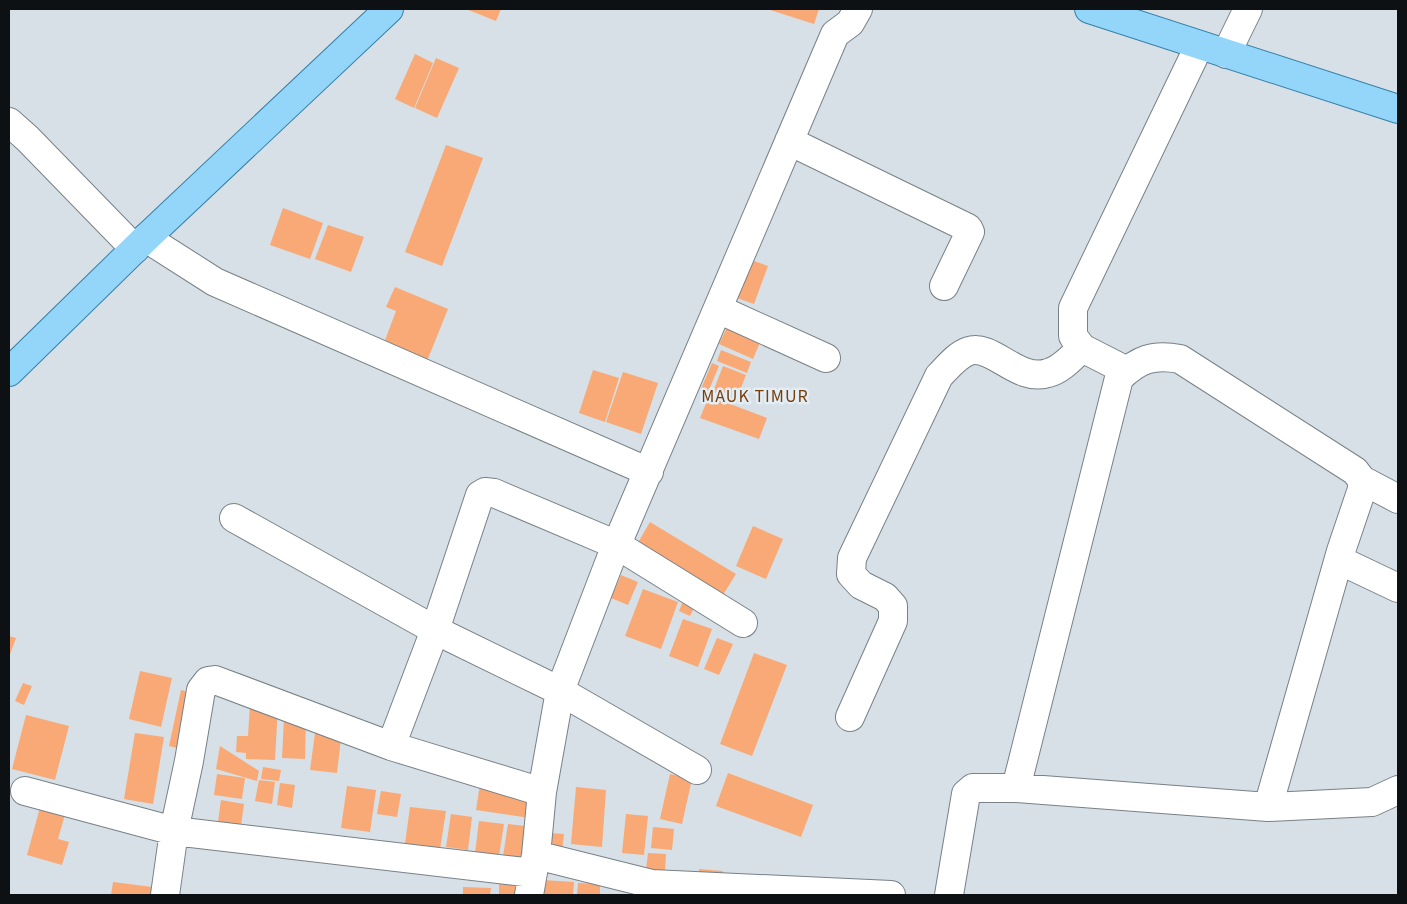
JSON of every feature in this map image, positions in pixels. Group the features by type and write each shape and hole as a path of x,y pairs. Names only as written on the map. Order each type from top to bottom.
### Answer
{"main road":[{"path":"9,372 140,244 389,9"},
{"path":"1089,9 1398,109"}],"street":[{"path":"532,875 542,792 560,691 617,545 789,141 836,34 850,23 858,9"},
{"path":"1226,54 1248,9"},
{"path":"1127,371 1082,348 1074,336 1073,308 1199,46"},
{"path":"9,122 140,244 216,282 649,472"},
{"path":"789,141 968,228 970,232 944,286"},
{"path":"718,309 826,358"},
{"path":"850,717 893,621 893,606 885,597 861,585 851,574 852,558 939,376 956,359 969,351 979,350 1013,368 1033,375 1048,374 1059,368 1082,348"},
{"path":"1016,788 1116,388 1119,378 1127,371 1146,359 1163,356 1180,359 1355,471 1362,480 1398,499"},
{"path":"1268,807 1339,560 1362,489 1362,480"},
{"path":"391,746 435,630 480,495 485,492 494,493 617,545 743,623"},
{"path":"234,518 435,630 560,691 697,770"},
{"path":"1339,560 1398,588"},
{"path":"165,895 174,831 189,761 201,690 208,681 215,680 391,746 542,792"},
{"path":"949,895 966,794 973,788 1016,788 1268,807 1372,802 1398,790"},
{"path":"25,791 174,831 651,890 892,895"}],"building":[{"path":"466,9 501,9 496,21"},
{"path":"767,9 819,9 814,24"},
{"path":"415,54 433,63 414,108 395,99"},
{"path":"436,58 459,68 437,118 415,108"},
{"path":"446,145 483,158 442,266 405,252"},
{"path":"283,208 323,223 310,259 270,245"},
{"path":"328,225 364,237 351,272 315,259"},
{"path":"751,260 768,266 754,304 737,298"},
{"path":"395,287 448,309 427,361 384,343 396,311 386,307"},
{"path":"731,319 764,333 753,359 719,344"},
{"path":"721,350 751,362 747,373 717,361"},
{"path":"712,363 719,366 708,392 701,389"},
{"path":"723,366 746,375 736,401 713,392"},
{"path":"593,370 619,378 605,422 579,413"},
{"path":"623,372 658,383 641,434 606,422"},
{"path":"709,396 767,418 759,439 700,418"},
{"path":"650,522 736,574 718,603 633,551"},
{"path":"753,526 783,539 766,579 736,566"},
{"path":"621,575 638,582 628,605 611,598"},
{"path":"643,589 678,602 661,649 625,636"},
{"path":"683,601 695,606 690,616 679,611"},
{"path":"683,619 712,629 698,667 669,656"},
{"path":"9,636 16,638 9,657"},
{"path":"717,638 733,644 719,675 704,669"},
{"path":"754,653 787,665 752,756 720,744"},
{"path":"140,671 172,678 161,727 129,719"},
{"path":"23,683 32,686 24,705 15,701"},
{"path":"181,690 197,694 185,750 169,746"},
{"path":"250,704 278,706 275,760 246,759 246,753 236,752 237,736 248,736"},
{"path":"26,715 69,726 55,780 12,769"},
{"path":"284,717 306,718 305,759 282,758"},
{"path":"316,726 342,730 337,773 310,770"},
{"path":"135,733 164,737 153,804 124,799"},
{"path":"220,746 259,771 257,781 216,769"},
{"path":"263,767 281,770 279,781 261,779"},
{"path":"728,773 813,805 801,837 716,806"},
{"path":"217,774 245,778 242,799 214,795"},
{"path":"670,774 692,779 682,824 660,819"},
{"path":"259,780 275,782 272,804 255,801"},
{"path":"280,783 295,785 292,808 277,805"},
{"path":"480,784 534,791 530,818 476,810"},
{"path":"347,786 376,790 370,832 341,828"},
{"path":"576,787 606,790 602,847 571,844"},
{"path":"381,791 401,794 397,817 377,814"},
{"path":"221,800 244,804 241,826 218,822"},
{"path":"41,804 66,811 58,839 69,842 62,865 27,855"},
{"path":"410,807 446,811 439,856 404,851"},
{"path":"451,814 472,817 468,850 446,847"},
{"path":"626,814 648,816 644,855 622,853"},
{"path":"479,821 504,824 499,856 475,853"},
{"path":"508,824 534,827 528,867 502,863"},
{"path":"653,827 674,829 672,850 651,848"},
{"path":"550,833 564,834 562,851 549,850"},
{"path":"648,853 666,854 665,871 646,869"},
{"path":"699,869 723,871 722,886 698,884"},
{"path":"543,880 574,882 573,895 542,895"},
{"path":"499,881 522,881 522,895 499,895"},
{"path":"113,882 152,887 151,895 111,895"},
{"path":"578,883 600,884 600,895 577,895"},
{"path":"463,887 491,888 490,895 463,895"}],"district":[{"name":"MAUK TIMUR","path":"755,396"}]}
